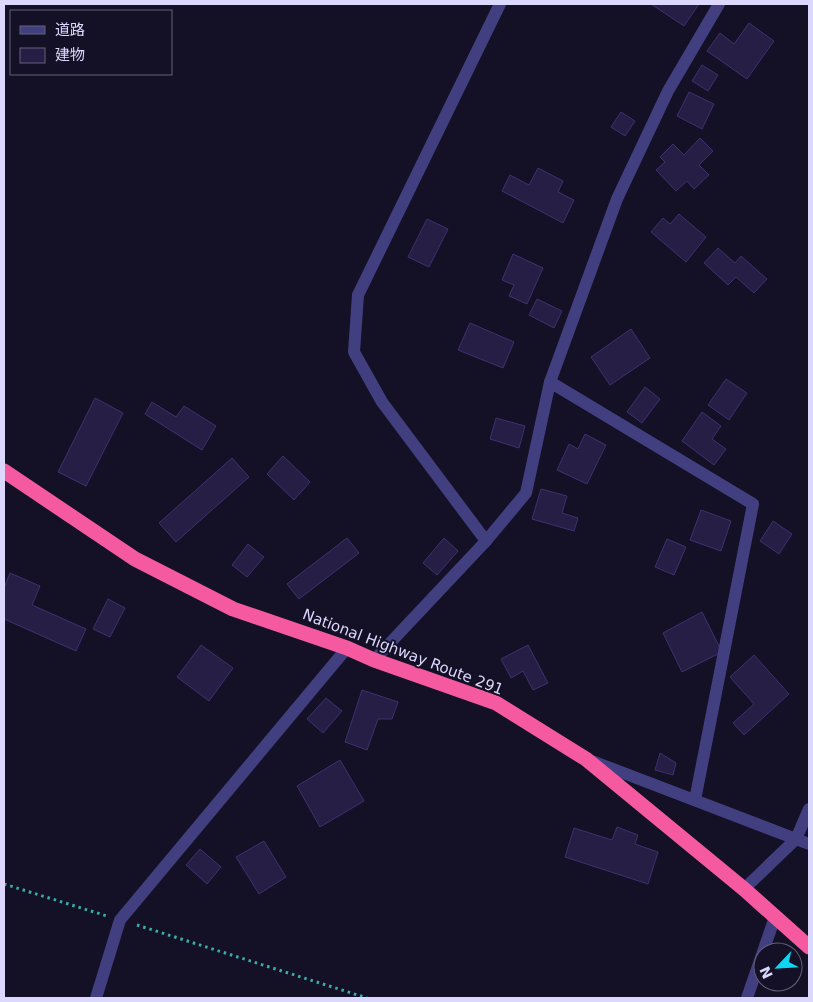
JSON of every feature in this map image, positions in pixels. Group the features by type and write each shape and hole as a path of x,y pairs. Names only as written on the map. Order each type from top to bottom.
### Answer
{"highway":[{"name":"National Highway Route 291","path":"4,473 135,559 234,609 347,648 374,660 496,704 586,759 744,889 809,947"}],"street":[{"path":"486,541 382,402 354,352 358,295 500,4"},
{"path":"374,660 486,541 526,493 550,382 617,199 668,91 719,4"},
{"path":"550,382 753,504 695,800"},
{"path":"96,998 120,920 347,648"},
{"path":"586,759 809,844"},
{"path":"744,889 796,839 809,809"},
{"path":"747,998 775,918"}],"path":[{"path":"4,884 367,998"}],"building":[{"path":"651,4 699,4 684,26"},
{"path":"749,23 774,41 747,79 707,51 720,33 734,44"},
{"path":"702,65 718,75 708,91 692,81"},
{"path":"689,92 714,104 702,129 677,116"},
{"path":"621,112 635,121 625,136 611,127"},
{"path":"700,138 713,151 699,165 709,175 694,189 687,181 676,191 656,170 665,162 660,157 673,144 684,155"},
{"path":"538,168 563,181 558,192 574,200 563,223 502,191 510,175 529,185"},
{"path":"679,214 706,237 686,262 651,232 663,218 670,224"},
{"path":"427,219 448,229 429,267 408,257"},
{"path":"718,248 735,263 741,256 767,279 754,293 736,277 728,285 704,263"},
{"path":"513,254 543,268 527,304 509,296 514,285 502,280"},
{"path":"537,299 562,311 554,328 529,315"},
{"path":"470,323 514,342 503,368 458,350"},
{"path":"631,329 650,358 610,385 591,357"},
{"path":"726,379 747,393 729,420 708,405"},
{"path":"645,387 660,399 642,423 627,412"},
{"path":"95,398 123,413 86,486 58,472"},
{"path":"152,402 176,417 184,406 216,426 202,450 145,414"},
{"path":"702,412 721,426 712,439 726,449 714,465 682,441"},
{"path":"496,418 525,426 519,448 490,439"},
{"path":"585,434 606,445 587,484 557,470 569,444 578,449"},
{"path":"283,456 310,482 294,500 267,474"},
{"path":"232,458 249,477 176,542 159,523"},
{"path":"541,489 567,496 562,513 578,518 574,531 532,519"},
{"path":"701,510 731,521 721,551 690,540"},
{"path":"773,521 792,534 779,554 760,541"},
{"path":"347,538 359,553 299,599 287,584"},
{"path":"444,538 458,551 437,575 423,563"},
{"path":"667,539 686,547 674,575 655,567"},
{"path":"248,544 264,557 247,577 232,565"},
{"path":"10,573 40,586 32,605 86,629 76,651 4,619 4,588"},
{"path":"108,599 125,608 110,637 93,629"},
{"path":"702,612 722,652 682,672 663,633"},
{"path":"201,645 233,668 209,701 177,677"},
{"path":"528,645 548,683 533,690 523,671 511,678 501,659"},
{"path":"754,655 789,694 744,735 733,723 754,704 730,677"},
{"path":"362,690 398,702 392,719 378,719 367,750 345,742"},
{"path":"326,698 342,711 323,733 307,719"},
{"path":"660,753 676,763 673,775 655,770"},
{"path":"340,760 364,801 320,827 297,786"},
{"path":"617,827 638,835 635,844 658,852 648,884 565,857 574,828 612,840"},
{"path":"264,841 286,877 259,894 236,857"},
{"path":"200,849 221,867 207,884 186,865"}]}
